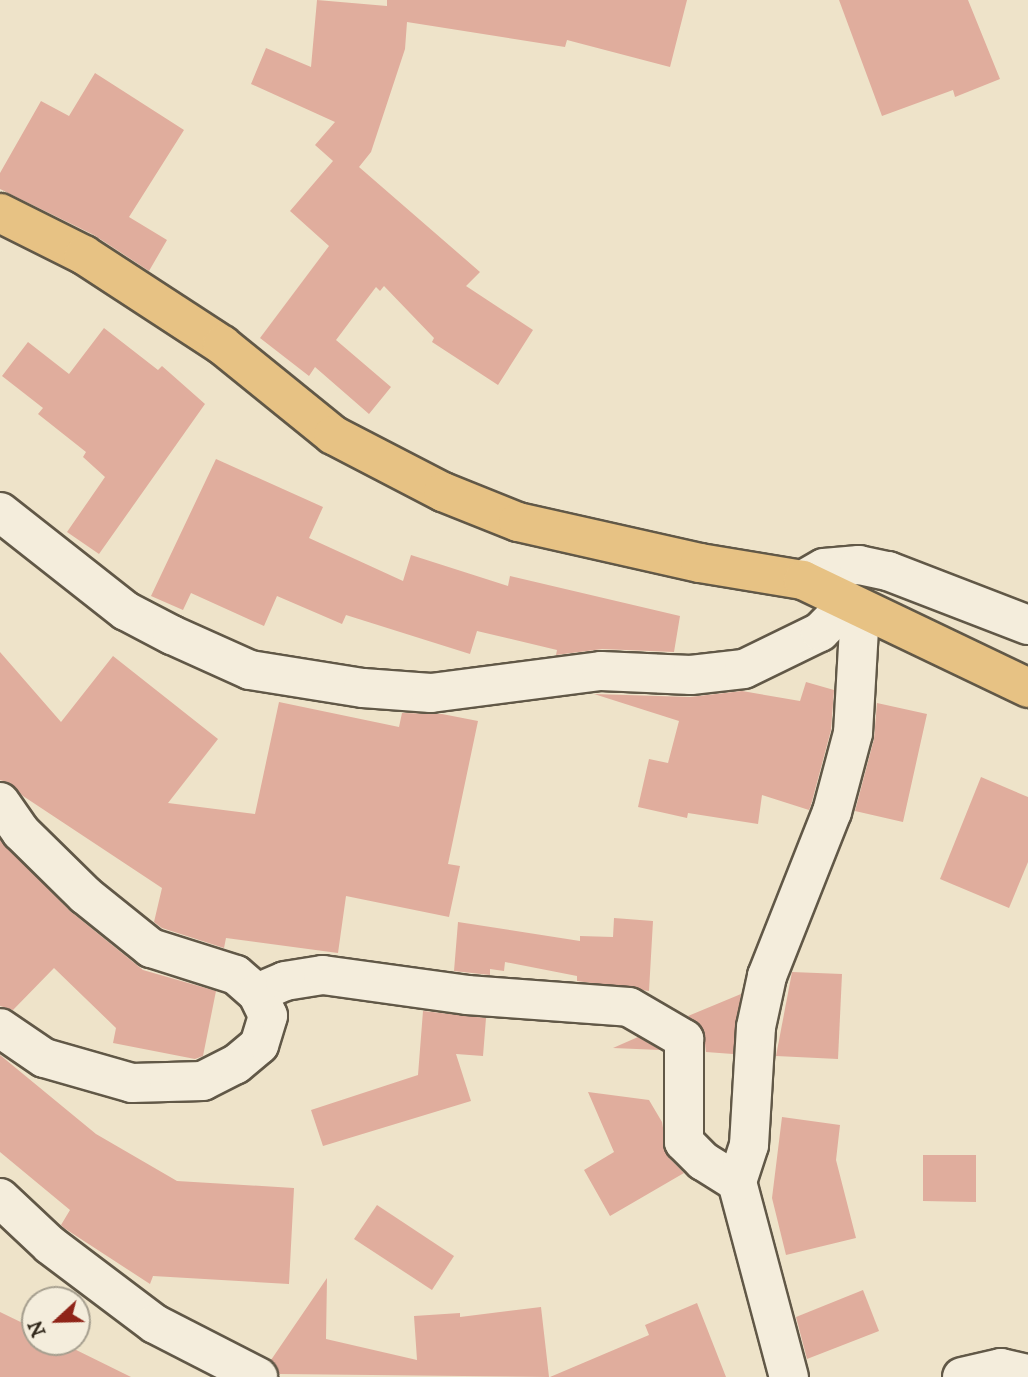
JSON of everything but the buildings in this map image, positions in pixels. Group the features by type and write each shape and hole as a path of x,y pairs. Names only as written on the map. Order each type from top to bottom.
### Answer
{"highway":[{"path":"0,213 84,255 222,345 333,435 443,492 519,522 700,564 803,580 854,607 1028,688"}],"street":[{"path":"0,512 125,611 250,670 316,683 431,693 601,671 691,675 744,669 820,632 854,607"},
{"path":"803,580 824,568 859,565 888,571 1028,625"},
{"path":"789,1377 737,1182 749,1145 756,1027 767,975 832,812 853,733 854,607"},
{"path":"0,802 21,832 85,895 151,948 236,975 257,993 268,1016 259,1045 236,1064 203,1081 132,1083 44,1058 0,1028"},
{"path":"257,993 285,981 323,975 467,995 629,1007 684,1039 684,1142 703,1161 737,1182"},
{"path":"0,1198 50,1245 155,1324 258,1377"},
{"path":"962,1377 1001,1368 1028,1374"}]}
